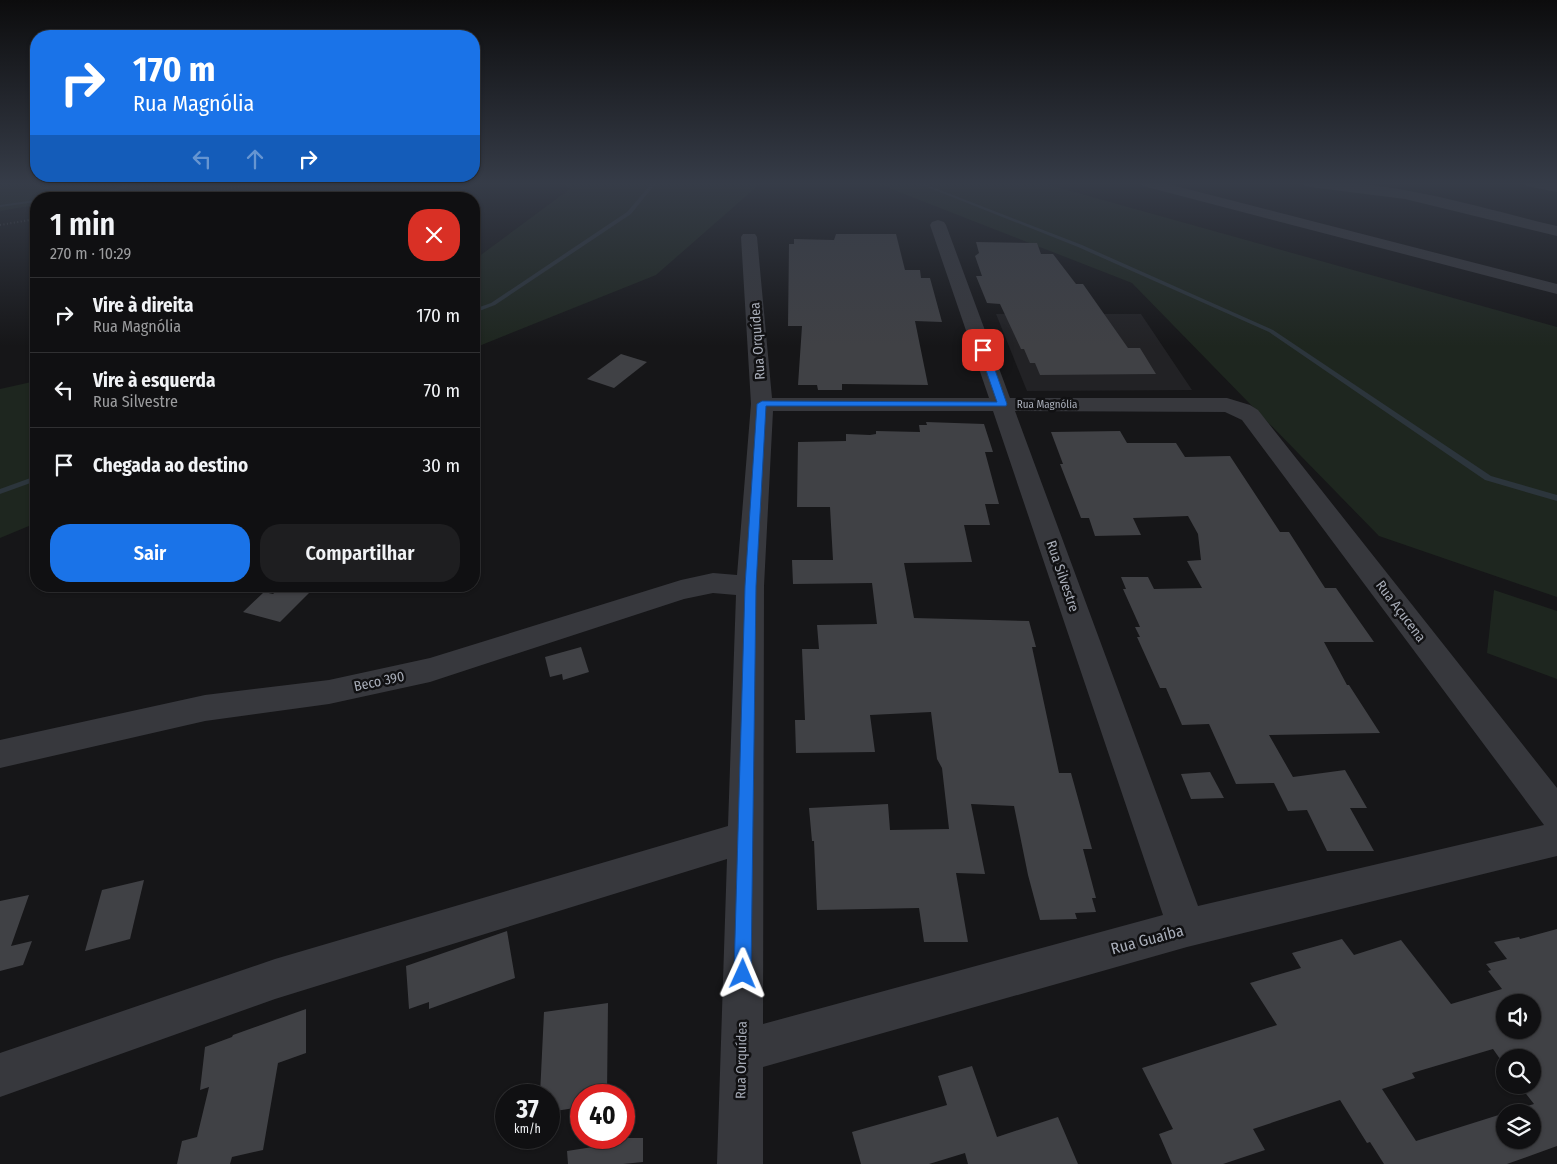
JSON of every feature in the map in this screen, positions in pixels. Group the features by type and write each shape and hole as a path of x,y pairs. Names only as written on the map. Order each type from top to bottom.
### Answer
{"street":[{"name":"Rua Silvestre","path":"942,237 1187,928"},
{"path":"1358,237 1557,289"},
{"name":"Rua Orquídea","path":"740,1164 750,586 762,404 749,238"},
{"name":"Rua Magnólia","path":"762,404 1227,405 1242,410"},
{"name":"Rua Açucena","path":"1242,410 1250,415 1557,815"},
{"name":"Beco 390","path":"0,754 205,708 330,692 430,670 681,590 713,583 750,586"},
{"path":"0,1075 276,980 746,837"},
{"name":"Rua Guaíba","path":"741,1052 1187,928 1557,839"}],"shaded area":[{"path":"505,237 699,237 656,275 480,346 480,256"},
{"path":"1015,237 1236,237 1557,327 1557,597 1379,536 1132,283"},
{"path":"996,314 1141,314 1192,390 1027,391"},
{"path":"30,382 30,526 0,538 0,389"},
{"path":"1494,590 1557,611 1557,679 1487,653"}],"building":[{"path":"835,237 897,237 905,270 920,270 921,278 930,278 942,322 915,321 928,385 842,384 842,390 818,390 817,385 798,385 802,326 788,326 789,244 794,244 794,239 834,240"},
{"path":"976,242 1037,243 1041,254 1053,254 1076,284 1083,284 1128,348 1140,348 1156,374 1040,375 1035,363 1030,363 1024,349 1021,349 1000,304 987,303 976,276 982,276 975,256 979,253"},
{"path":"621,354 647,362 614,388 587,379"},
{"path":"926,422 984,424 993,452 985,452 999,504 985,504 990,525 964,525 972,562 904,563 914,618 1029,621 1036,647 1032,647 1059,773 1071,773 1092,849 1083,849 1096,898 1092,898 1096,912 1075,913 1077,919 1040,920 1028,875 1014,806 971,804 985,874 956,873 968,942 924,942 919,908 817,910 814,841 812,841 809,808 888,804 890,830 949,829 942,768 937,759 931,712 870,715 875,752 796,753 795,720 805,720 802,649 819,649 817,625 877,624 872,583 793,584 792,560 833,560 830,507 797,507 798,442 846,441 846,434 870,435 876,434 876,431 920,432 919,425 927,425"},
{"path":"1120,431 1127,443 1176,443 1185,457 1230,456 1280,532 1289,532 1325,588 1336,588 1374,642 1324,642 1347,685 1349,685 1380,733 1269,735 1293,777 1345,770 1367,808 1350,808 1374,851 1327,851 1307,810 1288,811 1274,783 1236,784 1209,724 1182,725 1166,688 1160,688 1137,637 1140,637 1135,627 1140,627 1123,589 1126,589 1121,577 1148,577 1154,589 1202,588 1187,561 1201,560 1198,534 1188,516 1133,518 1141,535 1095,536 1089,518 1081,518 1060,464 1063,464 1051,432"},
{"path":"264,592 273,594 275,592 310,592 280,622 243,612"},
{"path":"581,647 589,672 563,680 562,674 550,677 545,657"},
{"path":"1210,772 1224,798 1191,799 1181,774"},
{"path":"144,880 130,939 85,951 102,890"},
{"path":"29,895 11,946 32,941 23,965 0,971 0,901"},
{"path":"1557,929 1557,1146 1507,1164 1384,1164 1370,1142 1367,1143 1340,1100 1253,1129 1265,1150 1223,1164 1172,1164 1159,1134 1173,1129 1142,1068 1277,1025 1250,983 1301,968 1292,953 1342,939 1354,955 1401,940 1451,1004 1502,989 1488,971 1491,970 1486,964 1507,959 1494,942 1519,937 1520,939","holes":["1493,1049 1496,1053 1496,1049 1541,1049 1541,1094 1526,1094 1534,1104 1541,1104 1541,1149 1496,1149 1496,1116 1416,1141 1382,1089 1415,1078 1412,1073"]},
{"path":"507,931 515,978 429,1009 429,1002 409,1009 406,966"},
{"path":"608,1003 607,1084 570,1084 570,1109 560,1110 560,1084 541,1084 544,1012"},
{"path":"306,1009 306,1053 278,1063 263,1150 232,1157 230,1164 177,1164 182,1141 197,1137 209,1087 200,1090 205,1047"},
{"path":"972,1066 997,1137 1058,1117 1078,1164 968,1164 965,1153 929,1164 861,1164 852,1132 947,1105 938,1076"},
{"path":"635,1138 643,1138 643,1162 568,1164 567,1151 580,1149 635,1149"}],"waterway":[{"path":"480,309 493,304 593,237"},
{"path":"1058,237 1271,331 1488,478 1557,498"},
{"path":"0,492 30,480"}],"route":[{"path":"743,974 750,586 762,404 1003,404 983,350"}]}
